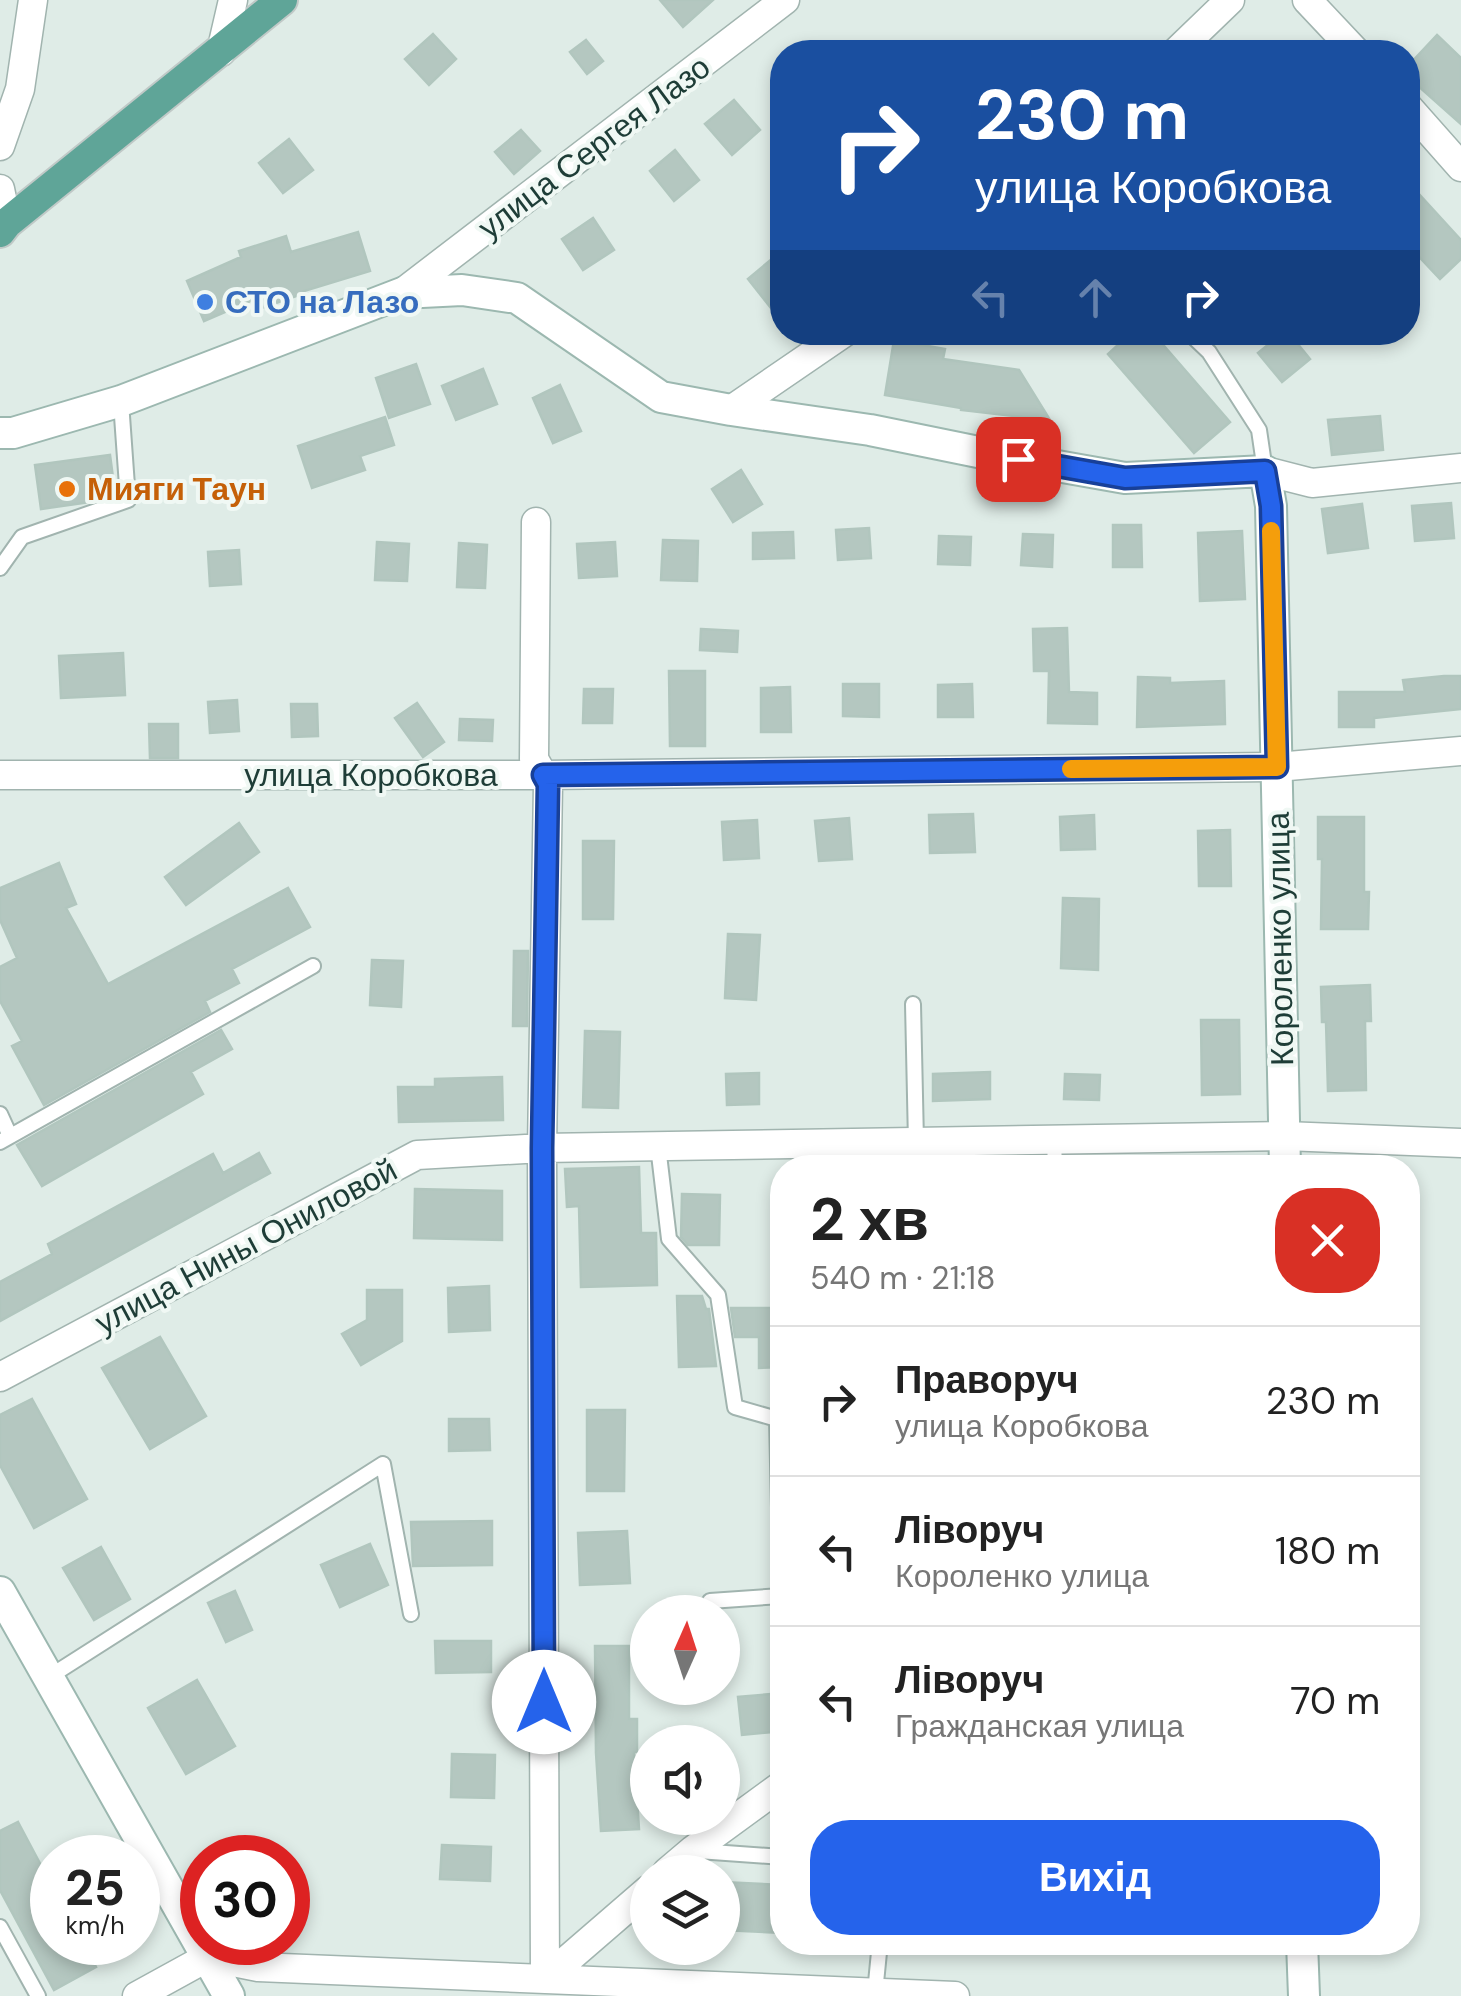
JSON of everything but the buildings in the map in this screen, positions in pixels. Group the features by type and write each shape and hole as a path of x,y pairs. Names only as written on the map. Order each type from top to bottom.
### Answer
{"main road":[{"path":"4,227 282,0"}],"street":[{"path":"0,146 20,89 34,0"},
{"path":"221,52 233,0"},
{"name":"улица Сергея Лазо","path":"402,293 785,0"},
{"path":"1188,40 1230,0"},
{"path":"1307,0 1345,40"},
{"path":"1420,121 1461,167"},
{"path":"0,189 4,227"},
{"path":"0,433 13,433 121,401 402,293 462,290 516,298 661,397 731,410 870,430 1125,478 1265,471 1312,482 1461,468"},
{"path":"731,410 826,345"},
{"name":"Короленко улица","path":"1265,471 1271,506 1285,1155"},
{"path":"536,522 534,759 548,784 542,1148 544,1979"},
{"name":"улица Коробкова","path":"0,775 543,775 1277,767 1461,752"},
{"name":"улица Нины Ониловой","path":"0,1377 417,1156 658,1146 1055,1154 1284,1136 1461,1143"},
{"path":"4,1608 49,1677 180,1908"},
{"path":"686,1855 770,1794"},
{"path":"544,1979 630,1905"},
{"path":"1302,1955 1304,1996"},
{"path":"137,1996 193,1965"},
{"path":"212,1965 229,1996"},
{"path":"248,1965 955,1996"}],"lane":[{"path":"1202,345 1259,430 1265,471"},
{"path":"0,568 22,537 128,500 121,401"},
{"path":"0,1114 5,1139 314,966"},
{"path":"913,1004 924,1150"},
{"path":"658,1146 669,1239 718,1295 736,1407 770,1417"},
{"path":"49,1677 383,1464 411,1614"},
{"path":"740,1598 770,1597"},
{"path":"692,1850 770,1856"},
{"path":"0,1926 38,1996"},
{"path":"875,1993 879,1955"}],"slow traffic":[{"path":"1071,769 1277,767 1271,531"}],"place":[{"name":"СТО на Лазо","path":"205,302"},
{"name":"Мияги Таун","path":"67,489"}],"route":[{"path":"544,1702 542,1148 548,784 543,775 1277,767 1271,506 1265,471 1125,478 1018,459"}]}
